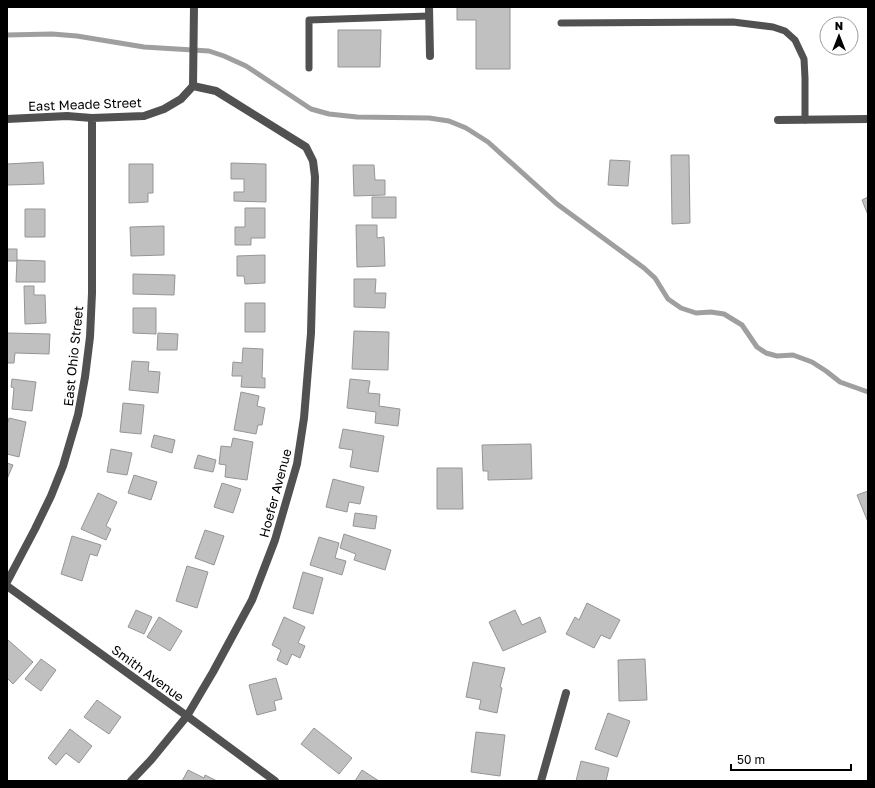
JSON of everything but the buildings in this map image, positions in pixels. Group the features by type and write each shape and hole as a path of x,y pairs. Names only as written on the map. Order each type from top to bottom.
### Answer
{"street":[{"path":"193,86 194,7"},
{"path":"429,7 430,56"},
{"name":"East Meade Street","path":"7,119 67,116 92,118 144,116 164,109 181,99 193,86"},
{"name":"Hoefer Avenue","path":"131,781 151,760 187,716 252,600 275,540 297,464 304,418 311,333 315,177 313,161 306,147 216,91 193,86"},
{"name":"East Ohio Street","path":"7,582 42,516 61,472 78,415 84,384 90,337 92,292 92,118"},
{"path":"778,120 868,120"},
{"name":"Smith Avenue","path":"7,586 275,781"},
{"path":"541,781 566,693"}],"lane":[{"path":"309,68 309,20 429,16"},
{"path":"561,23 733,22 773,27 785,31 795,40 804,59 805,120"}],"waterway":[{"path":"7,35 52,34 77,36 144,47 209,51 246,66 311,109 329,114 357,117 429,118 449,121 466,128 488,142 557,204 644,268 655,278 668,299 681,308 696,313 711,312 724,314 742,325 757,347 766,353 777,356 793,355 812,362 840,382 868,392"}]}
